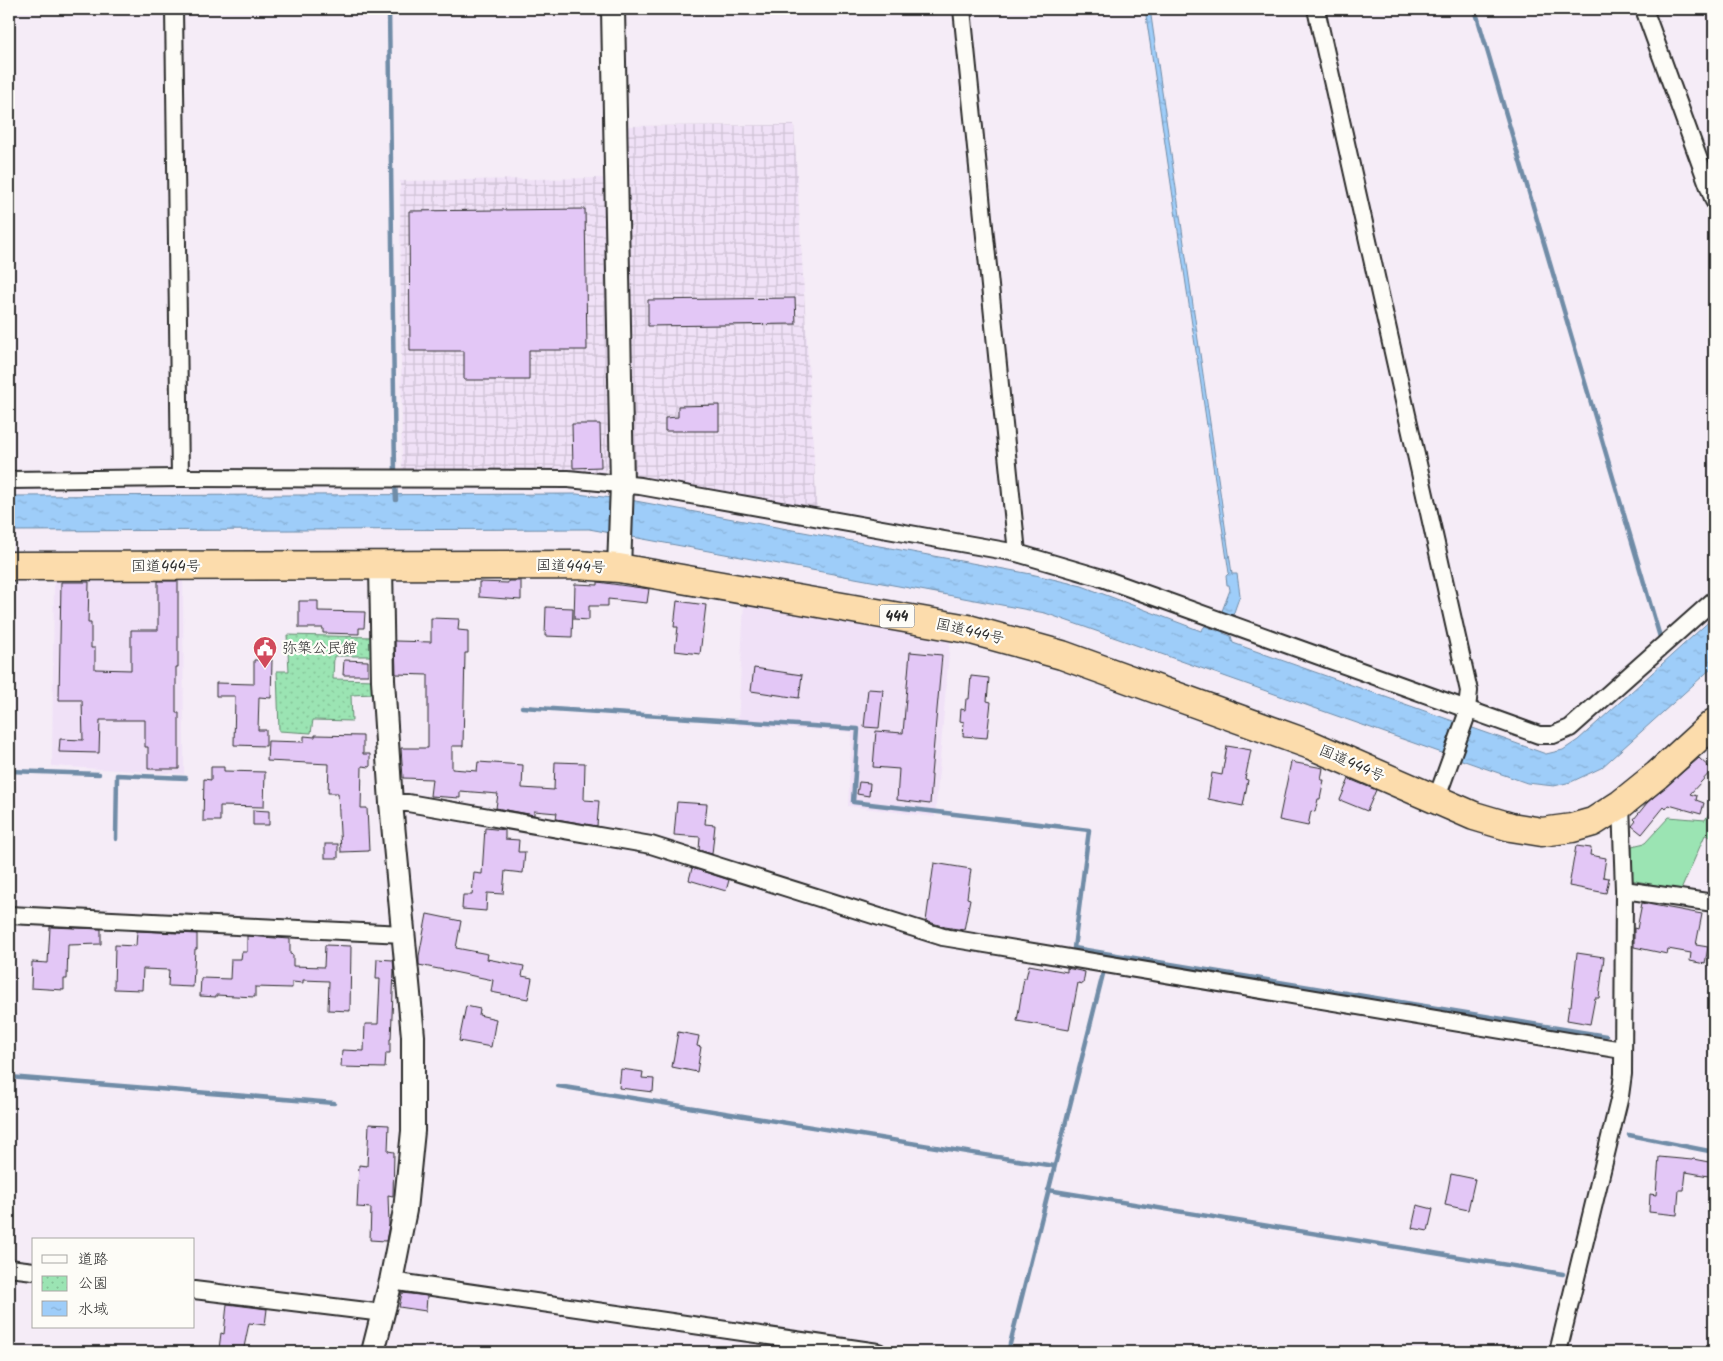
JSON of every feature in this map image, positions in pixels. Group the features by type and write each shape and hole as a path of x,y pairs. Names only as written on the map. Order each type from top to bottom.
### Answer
{"highway":[{"name":"国道444号","path":"9,566 578,565 620,555 968,629 1062,654 1311,745 1474,816 1502,825 1542,832 1572,828 1593,822 1621,804 1657,776 1714,722"}],"street":[{"path":"174,9 180,478"},
{"path":"613,9 622,488 620,555"},
{"path":"962,9 1017,553"},
{"path":"1316,9 1469,692 1467,714 1436,800"},
{"path":"1644,9 1714,201"},
{"path":"9,480 180,478 568,480 1017,553 1099,577 1233,625 1467,714 1539,735 1553,734 1570,728 1714,600"},
{"path":"373,1352 391,1281 405,1210 413,1131 414,1036 390,803 383,680 381,566"},
{"path":"390,803 408,803 651,845 943,937 1622,1050"},
{"path":"1562,1351 1620,1096 1623,1074 1624,890 1621,804"},
{"path":"1624,890 1714,903"},
{"path":"9,915 404,934"},
{"path":"9,1268 32,1271"},
{"path":"391,1281 878,1352"},
{"path":"195,1290 383,1312"}],"shaded area":[{"path":"794,125 817,512 645,484 630,469 627,126"},
{"path":"604,178 611,463 601,475 402,470 400,181"},
{"path":"54,577 183,577 184,774 52,766"},
{"path":"744,602 950,641 935,817 848,806 852,732 738,725"}],"green space":[{"path":"287,635 373,637 373,656 334,656 333,679 375,680 374,694 351,695 352,721 313,720 311,733 279,731 277,671 289,671"},
{"path":"1714,805 1714,837 1705,835 1681,890 1631,880 1632,846 1645,843 1669,817 1705,820"}],"water":[{"path":"1145,9 1150,9 1232,574 1237,574 1240,595 1233,615 1229,614 1223,633 1231,636 1233,643 1546,754 1563,750 1578,740 1714,617 1714,666 1601,768 1571,782 1554,786 1527,783 1045,613 589,529 9,531 9,496 577,494 630,500 1031,574 1082,586 1201,631 1205,626 1218,631 1225,613 1222,611 1230,590 1229,585 1227,585 1226,576 1229,573"}],"building":[{"path":"585,209 587,350 529,350 529,380 464,380 464,351 410,351 409,211"},
{"path":"795,298 796,324 648,326 648,300"},
{"path":"719,405 719,431 665,431 665,418 678,417 678,406"},
{"path":"572,424 600,424 601,467 573,468"},
{"path":"158,581 178,581 176,713 179,713 179,769 148,769 148,747 145,747 145,720 100,720 99,753 59,752 60,739 83,740 82,700 59,700 61,582 89,582 88,623 91,623 91,648 95,648 95,669 131,670 131,630 158,630"},
{"path":"508,581 521,581 521,600 479,597 479,582 508,583"},
{"path":"598,582 649,589 647,603 608,599 608,606 589,606 589,620 574,619 575,584 598,585"},
{"path":"299,601 318,601 318,611 365,612 364,628 359,628 359,634 323,633 323,628 299,628"},
{"path":"677,601 706,605 700,654 675,651 678,627 674,627"},
{"path":"546,607 573,608 572,637 545,636"},
{"path":"431,618 459,619 458,630 468,631 468,653 465,653 463,746 452,746 452,769 477,771 478,762 523,765 522,788 554,790 555,762 585,763 584,800 599,801 597,826 556,819 557,813 534,811 534,815 496,808 498,794 460,791 460,798 430,796 432,779 403,778 401,748 428,748 428,675 396,674 395,641 431,642"},
{"path":"910,652 942,655 930,804 897,800 899,769 873,767 876,731 903,733"},
{"path":"254,660 272,660 271,698 259,697 258,730 266,730 266,746 234,745 235,696 216,696 216,683 254,684"},
{"path":"344,660 368,661 368,675 343,675"},
{"path":"754,668 802,675 799,698 751,691"},
{"path":"971,676 989,678 987,701 991,702 987,738 963,736 964,722 960,721 961,709 965,710 966,699 969,699"},
{"path":"868,689 883,690 879,728 864,727"},
{"path":"315,735 363,736 363,754 370,754 370,767 362,766 361,808 367,808 369,851 341,852 338,793 328,793 329,764 267,761 268,741 304,742 304,736 315,737"},
{"path":"1227,746 1251,750 1245,779 1248,780 1243,806 1208,799 1212,773 1222,775"},
{"path":"1699,758 1712,770 1690,794 1697,796 1696,800 1704,803 1701,814 1669,805 1666,809 1664,807 1642,834 1632,826 1636,821 1634,819 1647,803"},
{"path":"1291,762 1323,768 1321,780 1324,780 1320,799 1318,799 1315,812 1311,811 1308,826 1279,820"},
{"path":"211,767 224,767 224,771 265,772 264,807 220,806 220,821 203,821 204,779 211,780"},
{"path":"1349,779 1376,790 1367,811 1340,800"},
{"path":"859,782 870,783 869,796 857,794"},
{"path":"677,802 707,804 705,824 715,825 712,854 699,850 700,837 674,835"},
{"path":"253,810 269,811 269,825 253,825"},
{"path":"485,828 505,830 505,839 519,840 518,852 525,852 523,873 505,871 503,894 487,893 486,911 462,909 463,895 472,895 474,873 482,874"},
{"path":"325,844 338,844 338,858 325,858"},
{"path":"1576,846 1591,848 1590,855 1606,858 1603,877 1609,878 1606,893 1569,886"},
{"path":"934,863 971,869 967,898 970,899 964,930 926,921"},
{"path":"692,868 729,880 726,891 689,880"},
{"path":"1642,903 1702,914 1696,945 1708,947 1705,964 1690,961 1691,953 1668,949 1667,954 1634,947 1634,928 1637,929"},
{"path":"427,914 461,921 456,948 488,954 487,959 524,966 522,976 532,978 528,999 491,992 493,980 419,965"},
{"path":"50,927 101,929 101,944 68,945 67,979 64,979 64,990 31,988 32,962 48,963"},
{"path":"137,931 197,934 193,987 168,986 169,970 143,969 142,990 114,989 115,945 136,946"},
{"path":"247,936 290,939 290,954 293,955 293,966 324,967 325,945 351,946 350,1011 328,1010 329,981 303,980 303,983 292,982 292,988 255,987 255,997 200,996 201,978 230,979 231,959 241,959 242,952 247,952"},
{"path":"1577,953 1604,957 1599,998 1595,998 1590,1024 1567,1020 1569,1006 1571,1006"},
{"path":"377,959 393,960 394,970 390,1053 386,1053 385,1068 341,1067 342,1050 364,1051 365,1024 378,1024 380,979 376,979"},
{"path":"1029,965 1067,972 1067,968 1085,972 1083,984 1078,983 1069,1030 1017,1021 1024,978 1026,978"},
{"path":"466,1006 480,1009 479,1015 496,1019 491,1047 459,1041"},
{"path":"678,1032 699,1036 697,1046 701,1047 697,1072 672,1067"},
{"path":"621,1069 643,1072 642,1078 654,1079 653,1092 619,1088"},
{"path":"369,1124 389,1125 388,1151 394,1152 393,1196 388,1195 389,1225 386,1241 370,1240 371,1208 357,1207 359,1165 367,1166"},
{"path":"1659,1157 1693,1159 1714,1163 1714,1177 1686,1172 1684,1190 1679,1190 1677,1215 1649,1212 1650,1194 1656,1195"},
{"path":"1451,1174 1475,1179 1468,1210 1445,1205"},
{"path":"1417,1205 1433,1209 1428,1231 1412,1228"},
{"path":"402,1293 427,1296 426,1311 399,1307"},
{"path":"227,1304 267,1309 265,1325 249,1323 243,1352 219,1349 221,1333 224,1334"}],"waterway":[{"path":"389,9 395,475"},
{"path":"1475,9 1660,637"},
{"path":"395,483 396,500"},
{"path":"522,707 858,729 853,802 1089,830 1074,948 1606,1036"},
{"path":"9,771 99,774"},
{"path":"116,839 117,775 186,778"},
{"path":"1008,1352 1103,974"},
{"path":"9,1077 334,1103"},
{"path":"558,1086 1054,1166"},
{"path":"1629,1135 1714,1152"},
{"path":"1048,1190 1563,1274"}],"place":[{"name":"弥築公民館","path":"265,669"}]}
